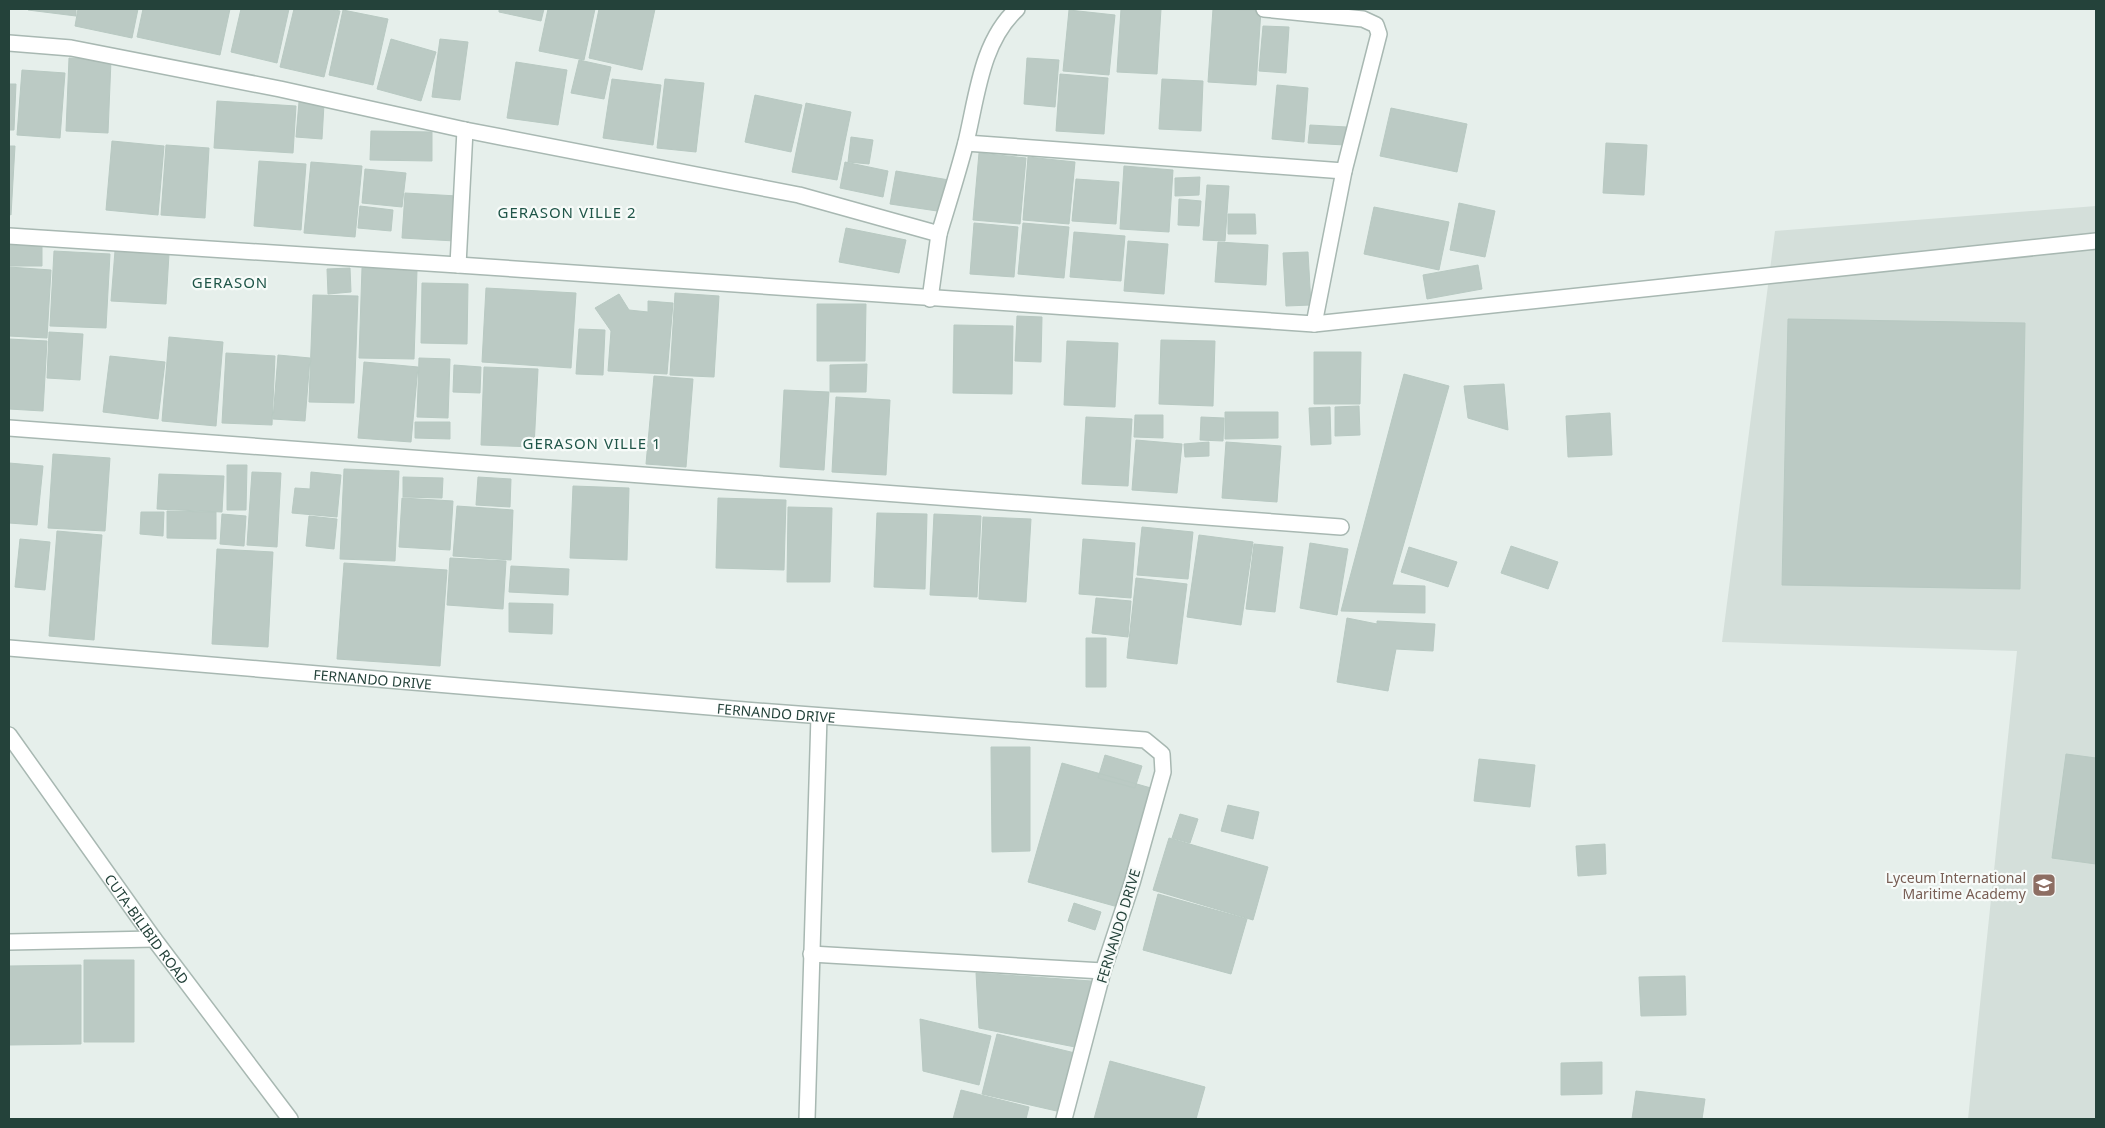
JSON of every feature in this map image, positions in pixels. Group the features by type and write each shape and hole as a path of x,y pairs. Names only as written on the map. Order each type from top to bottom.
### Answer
{"street":[{"path":"930,299 939,234 966,144 987,55 1000,28 1017,9"},
{"path":"1264,9 1363,19 1376,25 1379,34 1344,172 1314,324"},
{"path":"9,43 71,48 280,88 465,130 799,195 939,234"},
{"path":"458,265 465,130"},
{"path":"966,144 1344,172"},
{"path":"9,236 1314,324 2096,241"},
{"path":"9,428 1341,527"},
{"name":"FERNANDO DRIVE","path":"9,648 819,716 1146,740 1162,754 1162,772 1132,883 1103,971 1064,1119"},
{"path":"807,1119 819,716"},
{"name":"CUTA-BILIBID ROAD","path":"9,734 154,939 290,1119"},
{"path":"9,942 154,939"},
{"path":"811,954 1103,971"}],"shaded area":[{"name":"Lyceum International Maritime Academy","path":"2096,206 2096,1119 1968,1119 2017,651 1722,642 1775,231"}],"building":[{"path":"76,9 76,16 28,10"},
{"path":"78,9 138,9 132,38 75,26"},
{"path":"143,9 230,9 220,55 137,37"},
{"path":"241,9 289,9 277,63 231,52"},
{"path":"294,9 330,9 340,11 324,77 280,67"},
{"path":"499,9 544,9 541,21 499,12"},
{"path":"548,9 595,9 584,60 539,51"},
{"path":"599,9 655,9 642,70 589,58"},
{"path":"1121,9 1161,9 1157,74 1117,72"},
{"path":"1213,9 1261,10 1256,85 1208,82"},
{"path":"343,10 388,19 373,85 329,75"},
{"path":"1069,10 1115,15 1109,75 1063,71"},
{"path":"1263,26 1289,27 1286,73 1259,71"},
{"path":"391,39 436,52 421,101 377,89"},
{"path":"440,39 468,42 460,100 432,97"},
{"path":"69,58 111,60 108,133 66,131"},
{"path":"1027,58 1059,60 1055,107 1024,104"},
{"path":"579,60 611,67 604,99 571,93"},
{"path":"516,62 567,70 558,125 507,118"},
{"path":"22,70 65,73 60,138 17,135"},
{"path":"1060,74 1108,78 1104,134 1056,131"},
{"path":"612,79 661,85 653,145 603,138"},
{"path":"665,79 704,83 696,152 657,148"},
{"path":"1162,79 1203,81 1201,131 1159,129"},
{"path":"9,84 16,84 14,130 9,130"},
{"path":"1277,85 1308,88 1304,142 1272,139"},
{"path":"755,95 802,105 791,152 745,142"},
{"path":"217,101 296,106 293,153 214,148"},
{"path":"299,102 324,104 322,139 296,137"},
{"path":"806,103 851,112 837,180 792,172"},
{"path":"1391,108 1467,124 1457,172 1380,156"},
{"path":"1310,125 1347,127 1345,145 1308,143"},
{"path":"371,131 432,132 432,161 370,160"},
{"path":"851,137 873,140 869,164 848,162"},
{"path":"112,141 164,146 158,215 106,210"},
{"path":"1606,143 1647,145 1644,195 1603,193"},
{"path":"166,145 209,148 205,218 161,215"},
{"path":"9,146 15,146 11,215 9,214"},
{"path":"979,153 1026,158 1020,224 973,220"},
{"path":"1028,157 1075,162 1069,224 1023,220"},
{"path":"259,161 306,164 301,230 254,226"},
{"path":"311,162 362,166 355,237 304,233"},
{"path":"845,162 888,171 883,197 840,188"},
{"path":"1124,166 1173,170 1169,232 1120,229"},
{"path":"365,169 406,173 402,207 362,203"},
{"path":"896,171 949,180 944,212 890,204"},
{"path":"1200,177 1199,195 1175,196 1175,178"},
{"path":"1076,179 1119,182 1116,224 1072,221"},
{"path":"1207,185 1229,186 1225,241 1203,240"},
{"path":"405,193 457,196 455,241 402,238"},
{"path":"1179,199 1201,201 1199,226 1178,225"},
{"path":"1459,203 1495,211 1485,257 1450,250"},
{"path":"360,206 393,210 391,231 358,228"},
{"path":"1374,207 1449,222 1439,270 1364,254"},
{"path":"1228,214 1255,214 1256,234 1228,234"},
{"path":"974,223 1018,227 1014,277 970,274"},
{"path":"1023,223 1069,227 1064,278 1018,274"},
{"path":"846,228 906,240 899,273 839,262"},
{"path":"1074,232 1125,236 1121,281 1070,277"},
{"path":"1128,241 1168,244 1164,294 1124,291"},
{"path":"9,242 42,243 42,266 9,266"},
{"path":"1218,242 1268,245 1266,285 1215,282"},
{"path":"54,251 110,254 106,328 50,326"},
{"path":"115,251 169,254 166,304 111,301"},
{"path":"1308,252 1311,305 1286,306 1283,253"},
{"path":"1478,265 1482,289 1427,299 1423,275"},
{"path":"9,267 51,270 47,338 9,336"},
{"path":"350,268 351,292 328,294 327,269"},
{"path":"362,268 417,270 414,359 359,358"},
{"path":"422,283 468,284 467,344 421,343"},
{"path":"486,288 576,293 571,368 482,362"},
{"path":"675,293 719,296 714,377 670,375"},
{"path":"619,294 629,310 648,312 648,301 673,303 667,374 608,371 611,331 595,308"},
{"path":"313,295 358,296 354,403 309,402"},
{"path":"817,304 866,304 865,361 817,361"},
{"path":"1017,316 1042,317 1041,362 1015,361"},
{"path":"1788,319 2025,323 2020,589 1782,585"},
{"path":"954,325 1013,326 1012,394 953,393"},
{"path":"579,329 605,330 603,375 576,374"},
{"path":"49,332 83,334 80,380 47,378"},
{"path":"169,337 223,342 216,426 162,421"},
{"path":"9,339 47,341 43,411 9,409"},
{"path":"1161,340 1215,341 1213,406 1159,404"},
{"path":"1067,341 1118,343 1115,407 1064,405"},
{"path":"1314,352 1361,352 1360,404 1314,404"},
{"path":"226,353 275,356 272,425 222,423"},
{"path":"278,355 310,358 305,421 273,419"},
{"path":"110,356 165,362 158,419 103,412"},
{"path":"419,358 450,359 448,418 417,417"},
{"path":"364,362 418,367 411,442 358,438"},
{"path":"867,364 866,392 830,392 830,365"},
{"path":"454,365 481,367 480,393 453,392"},
{"path":"484,367 538,369 534,447 481,445"},
{"path":"1404,374 1449,386 1392,585 1425,586 1425,613 1341,611"},
{"path":"654,376 693,379 686,467 646,464"},
{"path":"1504,384 1508,430 1468,418 1464,386"},
{"path":"784,390 829,392 824,470 780,467"},
{"path":"836,397 890,400 886,475 832,472"},
{"path":"1359,406 1360,435 1335,436 1335,407"},
{"path":"1330,407 1331,444 1311,445 1309,408"},
{"path":"1225,412 1278,412 1278,438 1225,439"},
{"path":"1610,413 1612,455 1568,457 1566,416"},
{"path":"1135,415 1163,415 1163,438 1134,437"},
{"path":"1086,417 1132,419 1128,486 1082,484"},
{"path":"1201,417 1224,418 1223,441 1200,440"},
{"path":"415,422 450,422 450,439 415,438"},
{"path":"1136,440 1182,444 1177,493 1132,490"},
{"path":"1209,442 1209,456 1185,457 1184,444"},
{"path":"1226,442 1281,446 1277,502 1222,498"},
{"path":"53,454 110,458 105,531 48,528"},
{"path":"9,463 43,466 37,525 9,523"},
{"path":"227,465 247,465 246,510 227,510"},
{"path":"344,469 399,471 395,561 340,559"},
{"path":"252,472 281,473 277,547 247,545"},
{"path":"311,472 341,475 337,517 292,513 295,488 310,489"},
{"path":"159,474 224,476 222,512 157,509"},
{"path":"403,477 443,478 442,498 403,497"},
{"path":"478,477 511,479 510,507 476,505"},
{"path":"573,486 629,488 627,560 570,558"},
{"path":"402,498 453,501 450,550 399,547"},
{"path":"718,498 786,500 784,570 716,568"},
{"path":"457,506 513,510 511,560 453,556"},
{"path":"788,507 832,508 830,582 787,582"},
{"path":"167,511 216,512 216,539 167,538"},
{"path":"141,512 164,512 163,536 140,534"},
{"path":"877,513 927,514 925,589 874,587"},
{"path":"222,514 246,516 244,546 220,544"},
{"path":"934,514 981,516 977,597 930,595"},
{"path":"309,516 337,519 334,549 306,546"},
{"path":"983,517 1031,519 1026,602 979,599"},
{"path":"1142,527 1193,532 1188,579 1137,575"},
{"path":"57,531 102,535 94,640 49,636"},
{"path":"1199,535 1253,542 1241,625 1187,617"},
{"path":"20,539 50,542 45,590 15,587"},
{"path":"1083,539 1135,543 1131,598 1079,594"},
{"path":"1310,543 1348,549 1337,615 1300,608"},
{"path":"1254,544 1283,547 1275,612 1246,609"},
{"path":"1511,546 1558,562 1548,589 1501,573"},
{"path":"1409,547 1457,562 1448,587 1401,572"},
{"path":"217,549 273,552 268,647 212,644"},
{"path":"450,558 506,561 503,609 447,605"},
{"path":"344,563 447,570 440,666 337,659"},
{"path":"511,566 569,569 568,595 509,592"},
{"path":"1136,578 1187,584 1177,664 1127,658"},
{"path":"1096,598 1131,601 1128,637 1092,633"},
{"path":"509,603 553,604 552,634 509,632"},
{"path":"1347,618 1377,624 1377,621 1435,624 1433,651 1396,649 1388,691 1337,682"},
{"path":"1086,638 1106,638 1106,687 1086,687"},
{"path":"991,747 1030,747 1030,851 992,852"},
{"path":"2066,754 2096,758 2096,864 2052,858"},
{"path":"1105,755 1142,766 1135,788 1098,778"},
{"path":"1479,759 1535,765 1530,807 1474,801"},
{"path":"1062,763 1151,788 1118,907 1028,882"},
{"path":"1228,805 1259,812 1253,839 1221,831"},
{"path":"1180,814 1198,819 1190,843 1172,838"},
{"path":"1169,838 1268,867 1253,920 1153,890"},
{"path":"1605,844 1606,874 1578,876 1576,846"},
{"path":"1158,894 1247,919 1231,974 1143,950"},
{"path":"1074,903 1101,912 1095,930 1068,921"},
{"path":"84,960 134,960 134,1042 84,1042"},
{"path":"81,965 81,1044 9,1045 9,966"},
{"path":"976,973 1091,981 1075,1047 979,1028"},
{"path":"1685,976 1686,1015 1641,1016 1639,977"},
{"path":"920,1019 991,1036 979,1085 923,1071"},
{"path":"997,1034 1075,1053 1061,1112 982,1094"},
{"path":"1110,1061 1205,1087 1196,1119 1094,1119"},
{"path":"1602,1062 1602,1094 1561,1095 1561,1063"},
{"path":"961,1090 1029,1107 1026,1119 953,1119"},
{"path":"1636,1091 1705,1099 1702,1119 1632,1119"}],"place":[{"name":"Lyceum International Maritime Academy","path":"2044,885"}],"district":[{"name":"GERASON VILLE 2","path":"567,212"},
{"name":"GERASON","path":"230,282"},
{"name":"GERASON VILLE 1","path":"592,443"}]}
